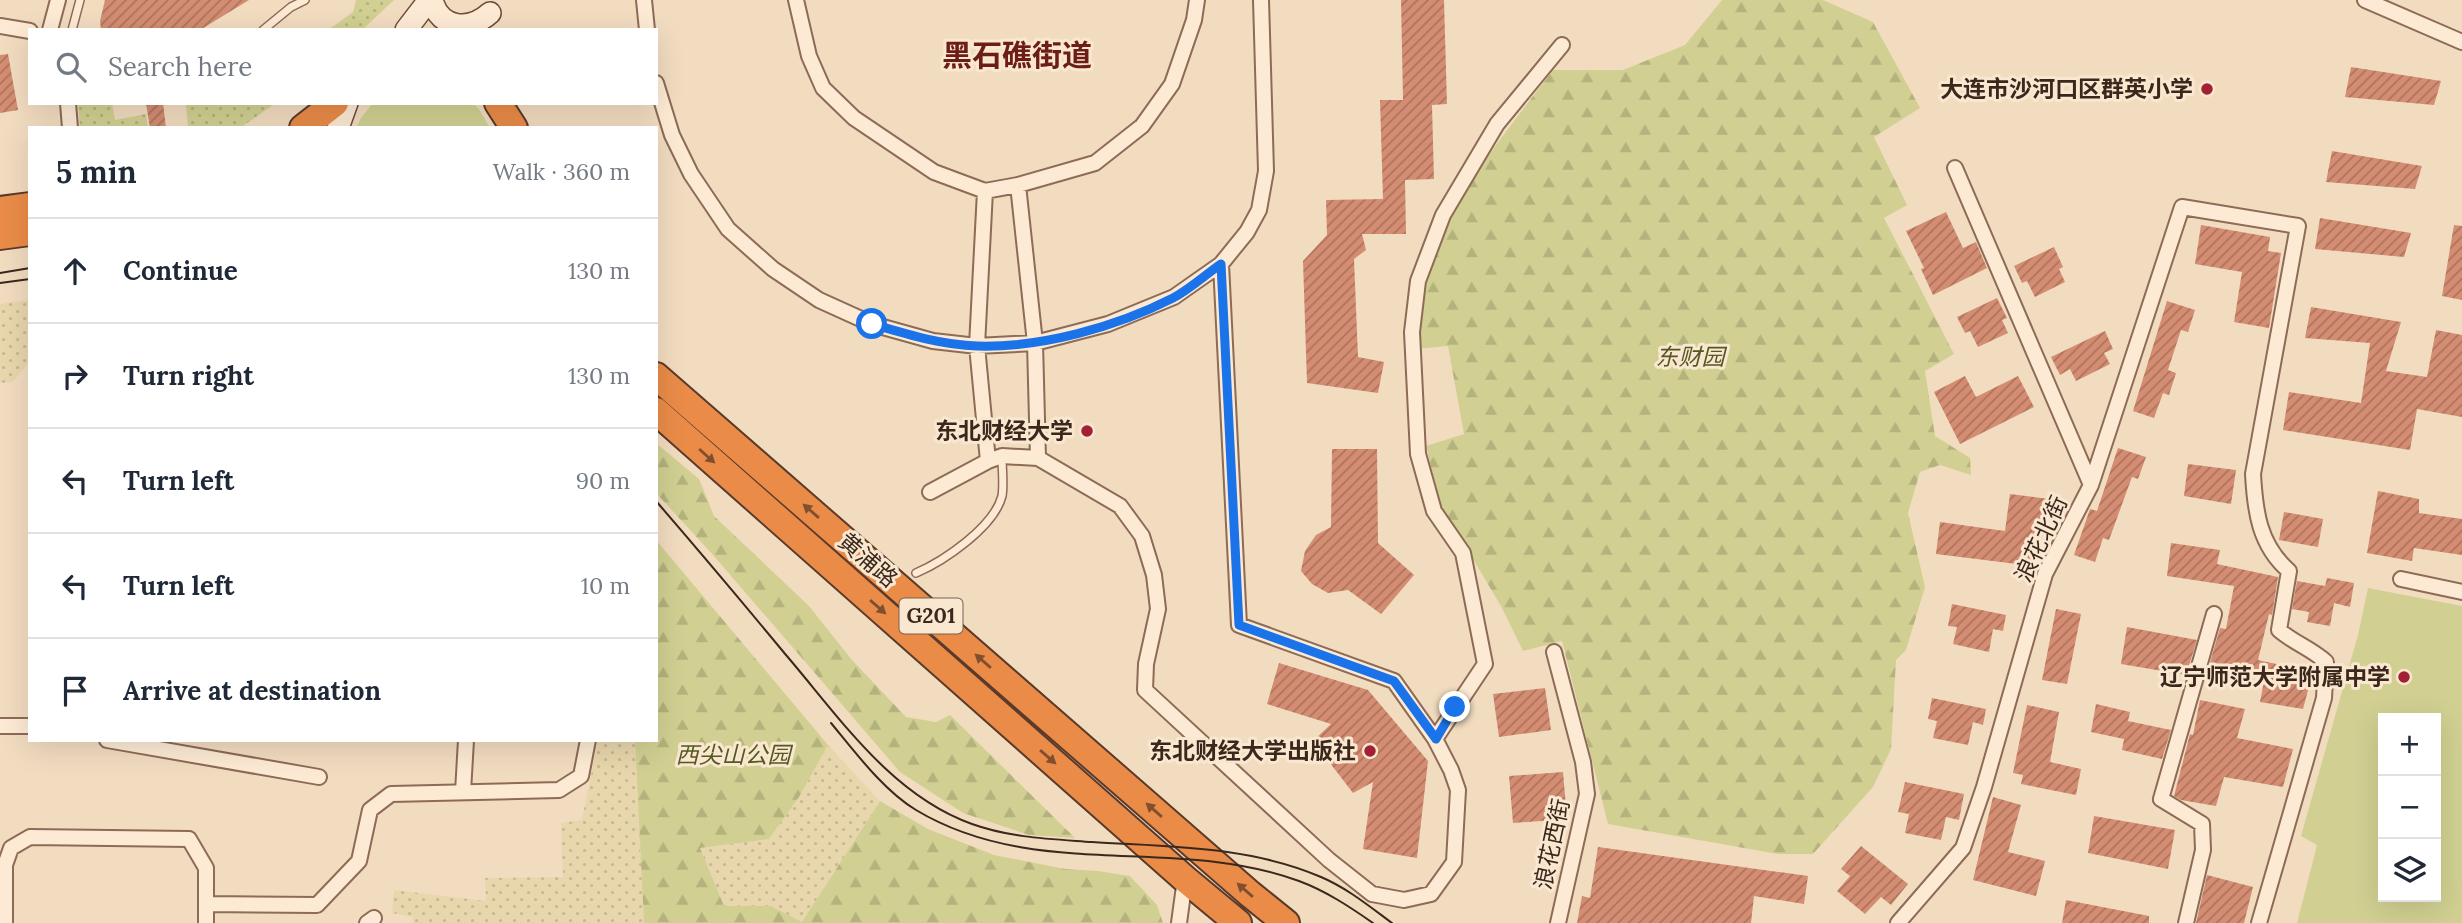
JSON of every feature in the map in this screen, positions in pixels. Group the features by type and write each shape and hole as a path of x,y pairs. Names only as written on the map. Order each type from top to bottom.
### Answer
{"highway":[{"path":"306,126 332,105"},
{"path":"499,105 513,126"},
{"path":"0,210 28,206"},
{"path":"0,236 28,232"},
{"name":"黄浦路","path":"658,378 1286,923"},
{"name":"黄浦路","path":"658,413 1185,879"},
{"name":"G201","path":"1185,879 1238,923"}],"main road":[{"path":"431,0 435,11 454,24 480,22 491,14"},
{"path":"408,28 431,0"},
{"path":"339,126 346,105"},
{"path":"509,105 514,126"}],"street":[{"path":"51,28 58,0"},
{"path":"644,0 648,28"},
{"path":"796,0 809,56 823,88 854,118 934,172 985,191 1018,185 1095,163 1142,127 1172,85 1194,20 1197,0"},
{"path":"658,90 671,135 691,174 728,229 773,269 819,300 872,324 933,341 977,346 1035,343 1108,324 1174,297 1221,264 1247,232 1259,210 1266,171 1261,0"},
{"path":"2365,0 2462,42"},
{"path":"0,26 28,31"},
{"path":"1436,739 1485,664 1463,554 1434,511 1418,454 1412,332 1418,281 1443,215 1497,124 1562,45"},
{"path":"68,105 70,126"},
{"name":"浪花北街","path":"1898,923 1963,848 1984,787 2045,574 2091,485 1955,168"},
{"path":"1018,185 1035,343 1038,458"},
{"path":"985,191 977,346 995,458"},
{"path":"2091,485 2182,207 2298,226 2253,474 2255,510 2263,538 2279,562 2289,571 2280,630 2293,642 2326,662 2327,678 2324,698 2259,923"},
{"path":"930,492 995,458 1038,458 1120,506 1142,536 1154,575 1158,609 1146,664 1145,690 1329,860 1372,894 1404,900 1431,894 1454,862 1458,790 1436,739 1394,681 1239,625 1221,264"},
{"path":"2401,579 2462,592"},
{"path":"2186,923 2203,850 2202,824 2161,799 2214,614"},
{"name":"浪花西街","path":"1554,652 1583,762 1587,794 1558,923"},
{"path":"0,726 28,726"},
{"path":"119,742 320,777"},
{"path":"463,792 466,742"},
{"path":"206,904 317,905 359,861 370,810 391,794 559,790 582,776 588,742"},
{"path":"5,923 5,865 12,848 30,837 189,839 206,868 206,923"},
{"path":"1180,923 1185,879"}],"lane":[{"path":"73,28 80,0"},
{"path":"265,28 304,0"},
{"path":"916,573 949,554 988,520 1003,493 995,458"}],"shaded area":[{"path":"28,300 28,363 13,382 0,383 0,304"},
{"path":"598,742 635,742 644,923 413,923 413,917 392,913 394,890 486,901 485,878 563,877 561,823 582,820"},
{"path":"828,745 880,801 802,922 771,906 724,906 699,848 769,839 799,797"}],"green space":[{"path":"356,0 394,0 364,28 331,28 353,12"},
{"name":"东财园","path":"1722,0 1823,0 1873,22 1920,108 1874,137 1907,205 1884,218 1954,354 1925,371 1935,436 1970,458 1971,475 1940,465 1920,472 1908,513 1925,587 1906,650 1896,660 1891,749 1873,787 1813,854 1778,854 1608,824 1562,641 1523,651 1501,606 1440,504 1426,446 1464,434 1448,346 1416,349 1428,273 1436,249 1474,178 1553,70 1623,70 1685,45"},
{"path":"78,105 112,105 115,120 146,114 148,126 80,126"},
{"path":"186,105 273,105 243,126 188,126"},
{"path":"371,105 474,105 489,126 357,126"},
{"path":"658,445 699,479 714,516 809,606 852,660 906,717 936,722 950,715 1075,838 1029,835 963,813 900,772 658,495"},
{"name":"西尖山公园","path":"658,542 828,745 799,797 769,839 700,848 724,906 771,906 802,922 880,801 928,829 994,855 1065,869 1130,876 1157,905 1163,923 644,923 635,742 658,742"},
{"name":"辽宁师范大学附属中学","path":"2368,588 2462,606 2462,923 2297,923 2317,845 2301,836 2358,635"}],"building":[{"path":"105,0 249,0 203,28 101,28"},
{"path":"1401,0 1444,0 1447,104 1432,105 1434,179 1405,180 1406,234 1362,234 1366,250 1354,259 1358,357 1384,362 1378,393 1307,383 1303,261 1327,235 1326,200 1383,199 1380,100 1403,100"},
{"path":"8,54 18,110 0,113 0,55"},
{"path":"2351,67 2441,81 2434,105 2345,97"},
{"path":"146,105 163,105 166,126 150,126"},
{"path":"2332,151 2422,166 2415,189 2326,182"},
{"path":"1946,212 1963,248 1976,242 1987,268 1933,295 1921,269 1924,268 1906,231"},
{"path":"2320,218 2411,233 2404,257 2315,249"},
{"path":"2201,225 2270,237 2268,251 2281,253 2269,328 2234,322 2242,272 2195,264"},
{"path":"2454,225 2462,226 2462,300 2442,296"},
{"path":"2054,247 2063,267 2059,269 2065,282 2035,297 2027,281 2022,283 2014,266"},
{"path":"1997,298 2007,318 2002,320 2008,333 1978,347 1970,331 1965,333 1957,317"},
{"path":"2167,301 2195,310 2188,332 2181,330 2168,370 2176,373 2169,395 2163,393 2154,418 2133,411"},
{"path":"2311,307 2401,322 2386,371 2427,377 2436,330 2462,335 2462,417 2417,409 2410,450 2283,430 2289,392 2361,403 2370,343 2305,338"},
{"path":"2105,331 2113,349 2104,353 2110,364 2076,381 2070,369 2060,375 2051,357"},
{"path":"1965,376 1976,397 2018,376 2034,407 1960,444 1934,392"},
{"path":"2118,448 2146,457 2138,479 2132,477 2109,540 2103,538 2095,562 2074,555 2090,509 2097,511"},
{"path":"1332,449 1377,449 1378,543 1414,575 1381,614 1348,590 1328,593 1312,584 1301,571 1305,551 1316,535 1331,527"},
{"path":"2188,464 2236,470 2231,504 2184,496"},
{"path":"2378,491 2419,499 2419,513 2462,519 2462,555 2414,548 2412,561 2367,553"},
{"path":"2010,494 2049,499 2046,524 2036,523 2031,560 2026,560 2025,565 1936,554 1940,522 2005,531"},
{"path":"2284,512 2323,519 2318,547 2279,540"},
{"path":"2171,543 2220,550 2217,564 2278,577 2272,615 2269,614 2258,660 2313,672 2303,709 2260,702 2265,676 2209,666 2220,628 2226,629 2234,586 2167,576"},
{"path":"2327,578 2354,583 2350,607 2334,603 2330,626 2307,622 2309,612 2292,609 2297,581 2325,586"},
{"path":"1952,604 2006,615 2003,631 1993,629 1989,652 1953,644 1957,627 1948,626"},
{"path":"2056,609 2081,614 2067,684 2042,680"},
{"path":"2127,627 2197,640 2186,675 2121,664"},
{"name":"东北财经大学出版社","path":"1279,663 1368,690 1428,761 1417,858 1363,849 1373,782 1353,793 1313,741 1331,724 1267,704"},
{"path":"1545,688 1551,730 1499,737 1493,694"},
{"path":"1932,698 1986,709 1983,725 1973,722 1968,745 1933,738 1937,721 1928,719"},
{"path":"2200,700 2245,709 2237,738 2293,749 2283,787 2224,777 2216,806 2181,800 2174,796 2190,734 2193,735"},
{"path":"2096,704 2130,712 2128,721 2171,730 2162,759 2122,750 2124,739 2091,732"},
{"path":"2027,705 2059,712 2050,762 2081,769 2076,795 2021,784 2023,775 2013,773"},
{"path":"1563,772 1567,819 1513,823 1509,776"},
{"path":"1905,782 1964,794 1959,820 1946,817 1941,840 1905,833 1909,814 1898,812"},
{"path":"1993,797 2021,805 2008,852 2045,861 2036,896 1973,880"},
{"path":"2094,816 2175,830 2168,869 2088,853"},
{"path":"1861,846 1908,884 1891,905 1881,897 1865,914 1837,891 1850,876 1841,869"},
{"path":"1598,847 1808,876 1804,904 1754,896 1751,923 1577,923 1582,896 1590,898"},
{"path":"2207,875 2253,887 2244,923 2196,923"},
{"path":"2066,900 2149,916 2149,923 2062,923"}],"tram line":[{"path":"0,273 28,268"},
{"path":"0,283 28,279"},
{"path":"658,503 847,729 892,774 943,811 987,829 1016,835 1179,847 1266,859 1331,881 1392,923"},
{"path":"831,723 870,770 904,802 962,832 1009,845 1057,852 1204,861 1252,868 1309,885 1373,923"}],"place":[{"name":"大连市沙河口区群英小学","path":"2207,89"},
{"name":"东北财经大学","path":"1087,431"},
{"name":"辽宁师范大学附属中学","path":"2404,677"},
{"name":"东北财经大学出版社","path":"1370,751"}],"district":[{"name":"黑石礁街道","path":"1017,56"}],"route":[{"path":"872,324 933,341 977,346 1035,343 1108,324 1174,297 1221,264 1239,625 1394,681 1436,739 1455,707"}]}
